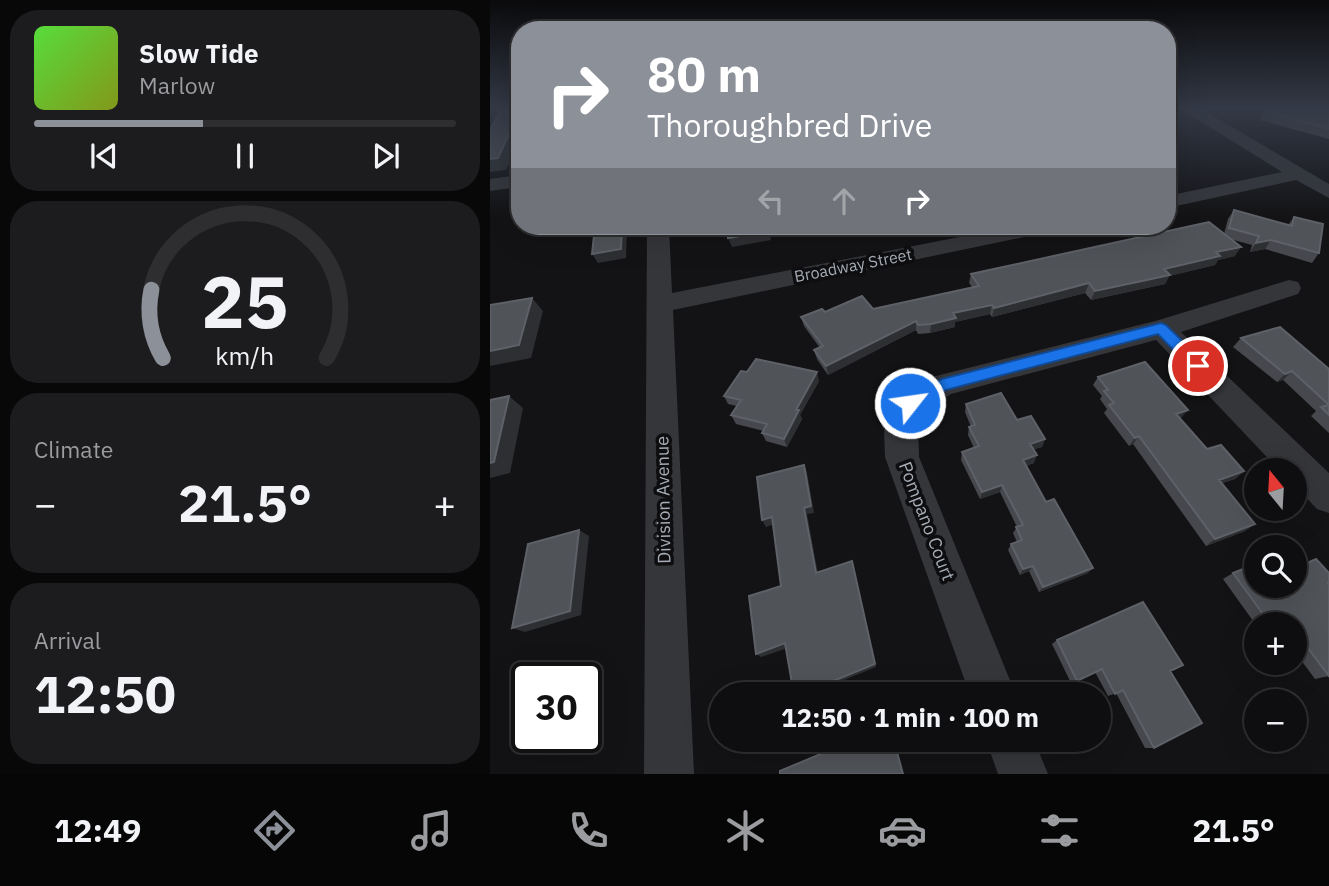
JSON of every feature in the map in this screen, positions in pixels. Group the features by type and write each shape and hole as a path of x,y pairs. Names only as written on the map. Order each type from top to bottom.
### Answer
{"street":[{"path":"1251,145 1329,192"},
{"path":"1176,200 1300,174"},
{"path":"490,185 511,182"},
{"name":"Division Avenue","path":"658,235 669,774"},
{"name":"Broadway Street","path":"659,304 1003,235"},
{"name":"Pompano Court","path":"988,682 902,457 897,432 910,403 942,385 1161,328 1289,288"},
{"path":"1161,328 1329,497"},
{"path":"1015,752 1023,774"}],"building":[{"path":"490,145 504,145 498,158 490,159"},
{"path":"1234,210 1292,226 1294,217 1323,224 1319,253 1271,240 1256,243 1259,236 1229,228"},
{"path":"1209,222 1241,247 1216,252 1220,256 1164,269 1170,275 1095,291 1089,283 994,308 992,305 953,313 956,318 931,324 918,325 916,321 826,366 814,350 823,346 801,317 822,309 825,312 862,296 873,309 979,286 971,274 1150,235 1176,235 1176,229"},
{"path":"594,235 622,235 621,249 592,254"},
{"path":"532,298 519,345 490,351 490,305"},
{"path":"1280,327 1329,369 1329,405 1292,371 1285,374 1241,338"},
{"path":"756,359 817,372 784,439 762,433 767,424 731,415 741,400 724,396 741,371 747,372"},
{"path":"1145,362 1188,410 1176,414 1207,449 1221,445 1244,471 1219,480 1244,511 1244,522 1255,524 1215,539 1139,436 1135,438 1109,405 1114,403 1104,391 1108,390 1098,377"},
{"path":"1001,393 1017,420 1031,416 1045,439 1030,444 1037,455 1023,460 1046,502 1054,499 1093,568 1043,587 1033,566 1023,569 1011,544 1022,540 1016,527 1023,525 1002,485 982,492 962,452 979,446 969,427 975,425 966,404"},
{"path":"509,396 494,462 490,463 490,400"},
{"path":"1329,405 1329,415 1321,407"},
{"path":"804,465 811,506 804,508 816,573 852,561 875,664 831,682 792,682 785,643 756,654 749,596 781,586 772,517 762,520 757,477"},
{"path":"579,530 570,611 512,628 528,544"},
{"path":"1316,559 1329,573 1329,676 1307,647 1307,612 1262,612 1251,598 1307,598 1307,563"},
{"path":"1244,569 1244,588 1233,573"},
{"path":"1143,602 1183,665 1170,671 1202,723 1154,748 1123,690 1115,694 1102,669 1077,681 1057,640"},
{"path":"825,752 897,752 903,774 780,774 780,771"}],"route":[{"path":"910,403 942,385 1161,328 1198,366"}]}
